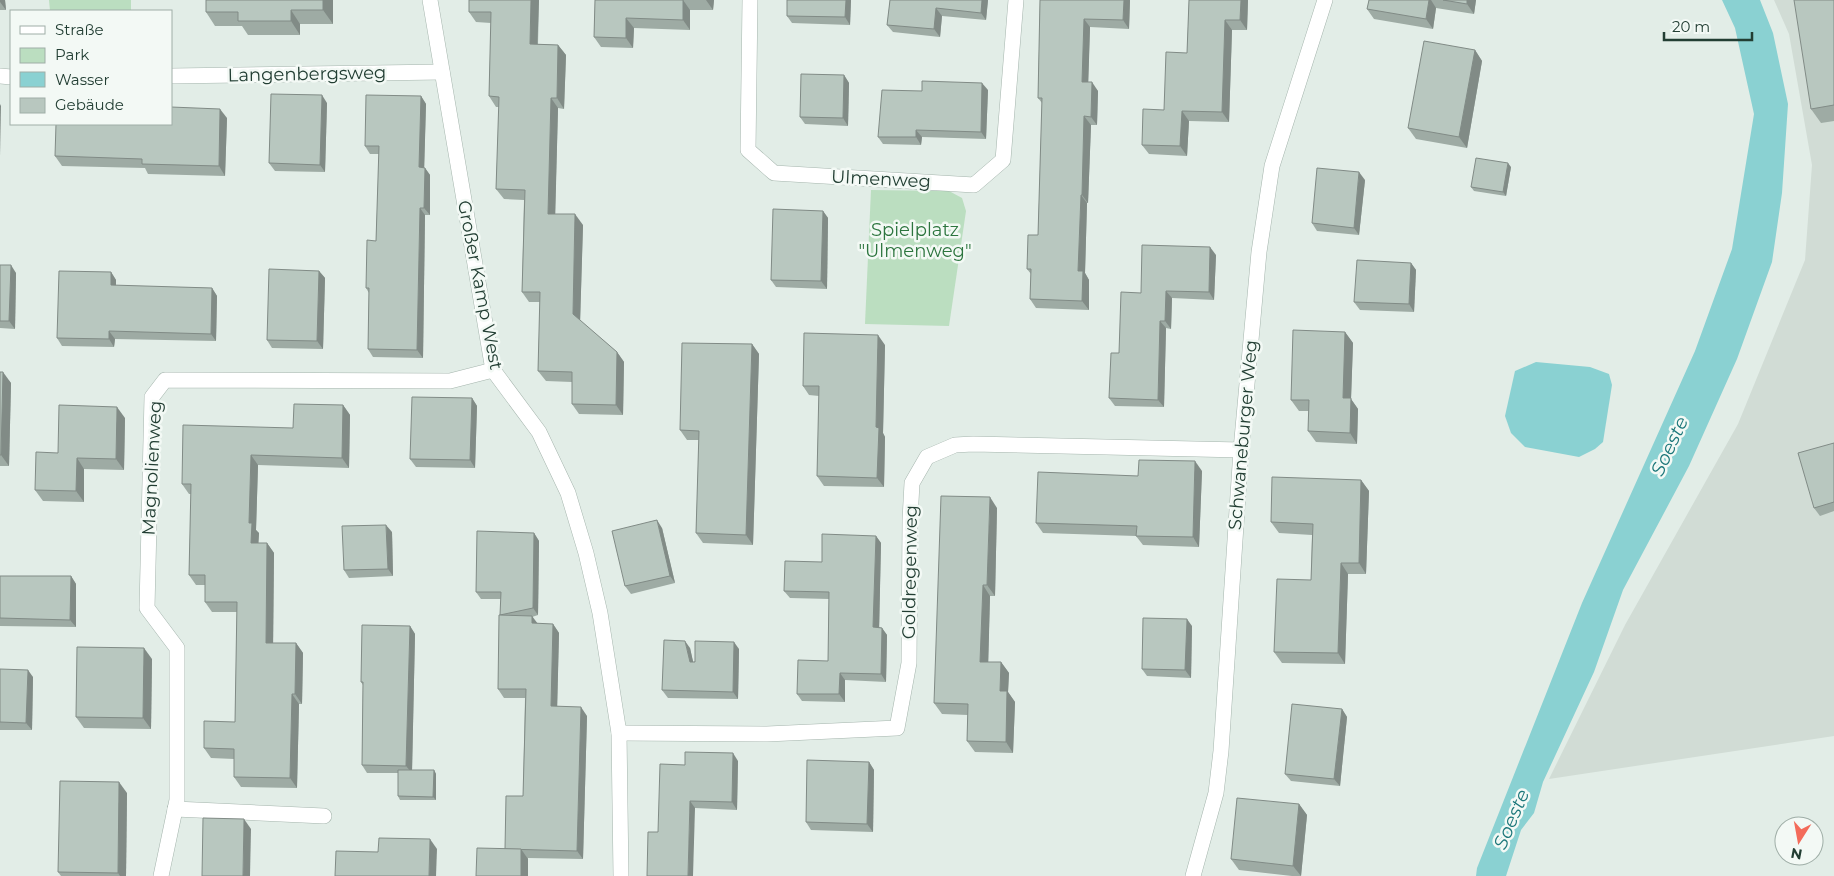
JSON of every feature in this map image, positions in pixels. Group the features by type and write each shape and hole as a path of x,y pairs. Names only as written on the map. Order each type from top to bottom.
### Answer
{"street":[{"name":"Großer Kamp West","path":"430,0 493,370 539,432 568,493 586,553 600,613 619,734 621,876"},
{"name":"Ulmenweg","path":"750,0 748,150 774,173 974,185 1003,160 1016,0"},
{"name":"Schwaneburger Weg","path":"1193,876 1216,793 1221,751 1241,450 1259,252 1272,166 1324,0"},
{"name":"Langenbergsweg","path":"172,76 442,72"},
{"name":"Magnolienweg","path":"161,876 177,800 177,648 147,608 152,397 165,380 450,381 493,370"},
{"name":"Goldregenweg","path":"619,734 767,734 897,728 909,663 912,483 926,457 955,446 974,444 1241,450"},
{"path":"175,809 324,816"}],"shaded area":[{"path":"1774,0 1834,0 1834,736 1549,779 1625,625 1738,424 1805,260 1812,165 1789,34"}],"green space":[{"path":"49,0 131,0 131,10 50,10"},
{"name":"Spielplatz \"Ulmenweg\"","path":"871,190 949,191 962,198 966,211 949,326 865,324"}],"water":[{"name":"Soeste","path":"1722,0 1760,0 1773,33 1788,104 1782,193 1772,262 1737,359 1689,466 1623,590 1594,672 1543,782 1534,813 1521,830 1506,876 1476,876 1477,868 1582,603 1695,351 1732,249 1754,114 1735,28"},
{"path":"1536,362 1590,367 1609,374 1612,385 1603,442 1595,449 1579,457 1525,447 1511,433 1505,416 1515,371"}],"building":[{"path":"206,0 323,0 323,10 291,10 291,21 238,21 238,12 206,12"},
{"path":"469,0 531,0 530,44 558,45 557,98 551,98 548,214 575,214 573,314 617,352 616,405 572,404 572,372 538,371 540,292 522,292 525,190 496,189 499,97 489,96 491,12 469,12"},
{"path":"595,0 683,0 683,20 626,18 626,38 594,37"},
{"path":"787,0 846,0 845,17 787,16"},
{"path":"890,0 982,0 981,13 936,8 934,29 887,25"},
{"path":"1040,0 1124,0 1123,20 1084,19 1082,82 1092,82 1091,117 1084,116 1078,271 1083,271 1082,301 1030,299 1031,269 1027,269 1028,235 1038,235 1042,98 1038,98"},
{"path":"1189,0 1241,0 1240,20 1225,20 1222,112 1182,111 1180,146 1142,145 1143,109 1164,110 1166,52 1187,53"},
{"path":"1369,0 1429,0 1426,19 1367,9"},
{"path":"1443,0 1467,0 1467,4"},
{"path":"1794,0 1834,0 1834,105 1811,109"},
{"path":"1424,41 1475,50 1459,137 1408,128"},
{"path":"801,74 844,75 843,118 800,117"},
{"path":"922,81 982,83 981,132 916,130 916,137 878,137 882,90 922,91"},
{"path":"271,94 322,95 320,165 269,163"},
{"path":"366,95 421,96 419,167 425,168 424,208 420,208 417,350 368,349 369,288 366,288 367,240 376,241 379,146 365,146"},
{"path":"172,107 220,109 219,166 142,164 142,159 55,156 56,125 172,125"},
{"path":"1476,158 1508,163 1503,192 1471,187"},
{"path":"1317,168 1359,172 1354,228 1312,223"},
{"path":"773,209 823,211 821,281 771,280"},
{"path":"1142,245 1210,247 1209,292 1166,291 1165,321 1160,321 1158,400 1109,398 1111,353 1119,353 1121,292 1141,293"},
{"path":"1357,260 1411,263 1409,304 1354,302"},
{"path":"0,265 11,265 9,321 0,321"},
{"path":"269,269 319,271 317,341 267,340"},
{"path":"59,271 111,272 111,285 212,288 211,334 109,331 109,339 57,338"},
{"path":"1293,330 1345,332 1343,398 1351,398 1350,433 1308,431 1309,400 1291,400"},
{"path":"804,333 878,335 876,427 879,428 877,478 817,476 819,386 803,386"},
{"path":"682,343 752,344 746,535 696,533 699,431 680,430"},
{"path":"0,372 3,372 1,455 0,455"},
{"path":"412,397 472,398 470,460 410,459"},
{"path":"294,404 343,405 342,458 251,455 249,523 252,523 251,543 267,543 266,643 296,643 295,694 292,694 290,778 234,777 234,749 204,748 204,721 235,722 237,602 205,602 205,575 189,575 191,484 182,484 183,425 293,428"},
{"path":"59,405 117,407 116,459 77,458 76,491 35,490 36,452 58,453"},
{"path":"1834,443 1834,502 1814,508 1798,453"},
{"path":"1139,460 1195,461 1193,537 1136,536 1137,526 1036,523 1038,472 1138,476"},
{"path":"1272,477 1361,480 1359,563 1341,563 1338,653 1274,652 1277,579 1311,580 1313,524 1271,522"},
{"path":"941,496 990,497 987,585 983,585 980,662 1001,662 1000,691 1007,691 1006,742 967,741 968,704 934,703"},
{"path":"657,520 670,576 625,586 612,531"},
{"path":"386,525 388,569 344,570 342,526"},
{"path":"477,531 534,533 533,608 500,615 501,592 476,592"},
{"path":"822,534 876,536 873,627 882,628 881,674 840,673 839,694 797,694 798,660 828,661 829,592 784,591 785,561 822,562"},
{"path":"0,576 71,576 70,620 0,618"},
{"path":"499,615 532,616 532,623 553,624 551,706 581,707 577,851 505,849 506,796 523,796 526,689 498,689"},
{"path":"1143,618 1187,619 1185,670 1142,669"},
{"path":"362,625 410,626 406,766 362,765"},
{"path":"664,640 685,641 690,662 695,662 695,641 734,642 733,692 662,690"},
{"path":"77,647 144,648 143,718 76,717"},
{"path":"0,669 28,670 26,723 0,722"},
{"path":"1292,704 1342,709 1334,779 1285,774"},
{"path":"685,752 733,753 732,802 690,801 688,876 647,876 648,832 658,832 660,764 685,765"},
{"path":"807,760 869,762 867,824 806,822"},
{"path":"398,770 434,770 433,797 398,796"},
{"path":"60,781 119,782 118,873 58,872"},
{"path":"1237,798 1299,804 1293,866 1231,859"},
{"path":"203,818 244,819 243,876 202,876"},
{"path":"379,838 430,839 429,876 335,876 336,851 378,852"},
{"path":"477,848 521,849 521,876 476,876"}]}
